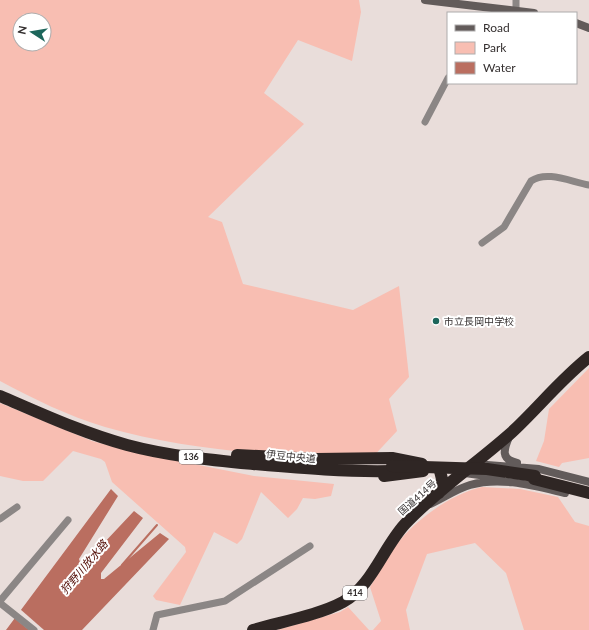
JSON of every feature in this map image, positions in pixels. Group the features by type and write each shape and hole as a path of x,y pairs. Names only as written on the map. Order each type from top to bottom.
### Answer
{"highway":[{"name":"国道414号","path":"253,630 329,608 343,602 353,595 364,583 392,540 422,507 475,464 511,432 589,357"},
{"name":"伊豆中央道","path":"0,392 80,426 150,446 211,457"},
{"name":"伊豆中央道","path":"0,396 42,415 104,438 148,450 331,468 487,469 589,488"},
{"path":"211,457 318,459 392,458 427,464 475,464"},
{"path":"211,457 247,468 322,478 377,477 412,472 440,471 464,473"},
{"path":"440,471 442,479 440,493"},
{"name":"伊豆中央道","path":"535,477 589,493"}],"street":[{"path":"425,0 474,9 525,12"},
{"path":"516,0 516,11"},
{"path":"577,23 589,28"},
{"path":"425,122 447,80"},
{"path":"482,243 504,228 531,181 537,177 551,177 589,185"},
{"path":"511,432 505,447 505,452 508,459 535,477"},
{"path":"475,464 500,465 535,477 589,499"},
{"path":"464,473 516,481 535,477"},
{"path":"422,507 469,486 481,483 508,482 535,477 589,482"},
{"path":"0,519 17,508"},
{"path":"34,630 1,603 68,520"},
{"path":"153,630 157,615 225,601 310,546"}],"green space":[{"path":"0,0 359,0 361,12 352,61 298,40 264,93 304,124 208,217 222,222 243,284 353,310 399,286 409,377 389,399 397,431 369,461 302,457 203,447 137,435 78,418 38,401 0,381"},
{"path":"589,368 589,458 562,463 559,467 536,461 544,441 549,409"},
{"path":"0,403 92,441 133,452 254,476 334,484 331,496 315,499 303,498 297,509 288,518 261,492 242,539 237,544 214,532 180,605 156,600 153,596 186,552 185,547 112,482 105,462 101,459 73,451 43,481 23,481 0,476"},
{"path":"482,487 520,489 558,497 575,522 589,526 589,630 524,630 506,573 475,543 427,554 406,610 410,630 373,630 381,621 370,587 397,543 428,514 439,506 460,494"},
{"path":"348,607 369,630 277,630 340,612"}],"water":[{"name":"狩野川放水路","path":"111,489 118,496 79,559 80,562 86,562 134,511 143,518 101,573 101,579 104,579 160,533 169,539 82,630 6,630"}],"pier":[{"path":"20,609 44,630 29,630 13,617"}],"waterway":[{"path":"122,565 157,525"}],"place":[{"name":"市立長岡中学校","path":"436,321"}]}
